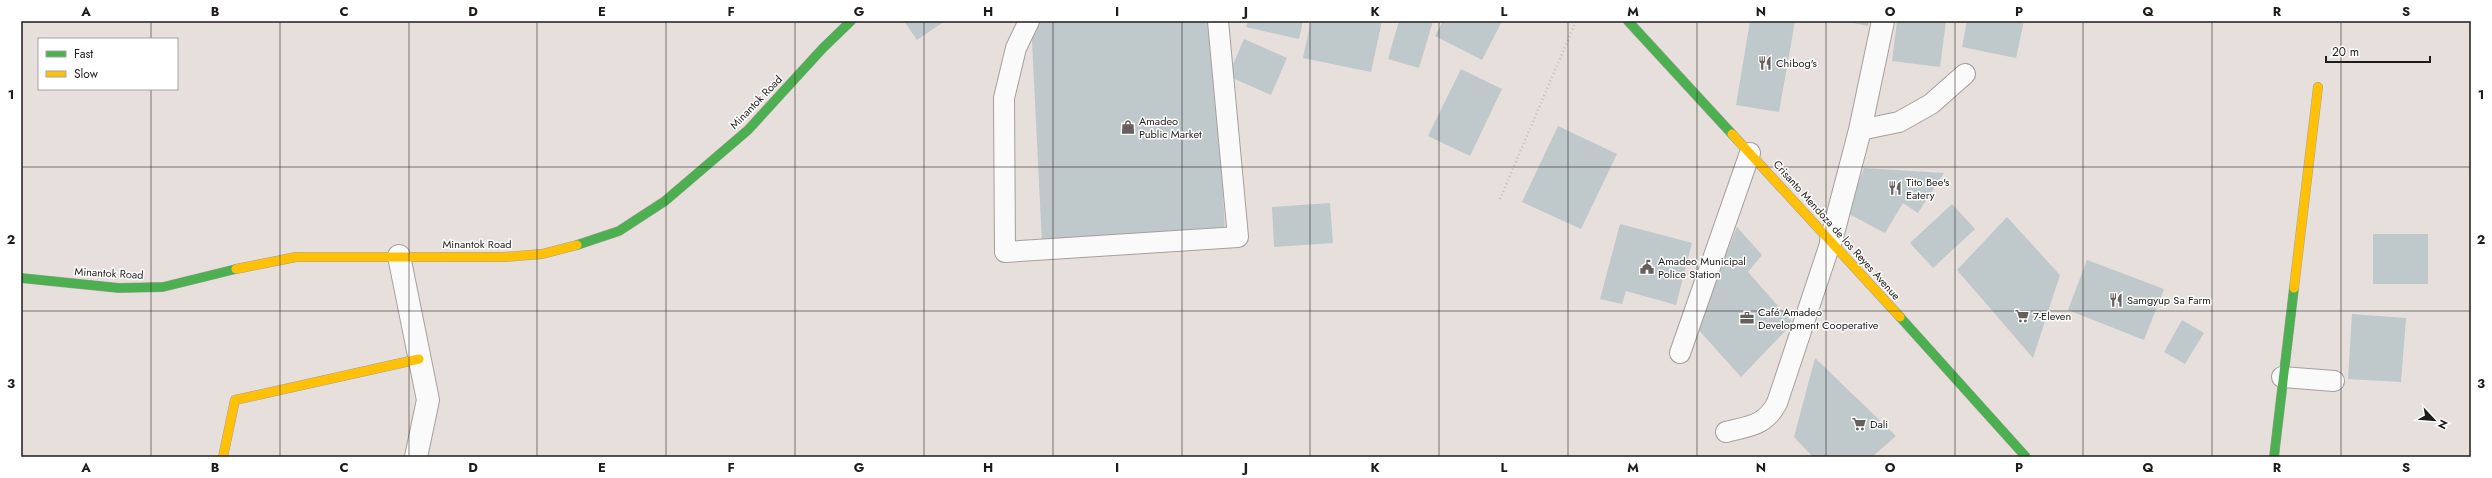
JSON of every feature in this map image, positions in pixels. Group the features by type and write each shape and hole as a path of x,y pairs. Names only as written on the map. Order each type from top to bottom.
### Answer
{"street":[{"name":"Minantok Road","path":"21,278 120,288 163,287 224,271 296,257 504,257 542,254 578,245 619,231 666,201 748,130 823,48 851,21"},
{"name":"Crisanto Mendoza de los Reyes Avenue","path":"1628,21 1831,240 2026,457"},
{"path":"1831,240 1860,130 1883,21"},
{"path":"2274,457 2282,377 2318,87"},
{"path":"399,256 428,400 416,457"},
{"path":"223,457 235,400 420,359"}],"lane":[{"path":"1029,21 1016,48 1004,98 1005,252 1238,237 1218,21"},
{"path":"1860,130 1899,122 1931,104 1965,74"},
{"path":"1680,353 1750,153"},
{"path":"1726,432 1759,423 1770,415 1777,403 1831,240"},
{"path":"2282,377 2334,381"}],"path":[{"path":"1500,199 1576,21"}],"building":[{"path":"904,21 945,21 917,40"},
{"name":"Amadeo Public Market","path":"1031,21 1215,21 1225,233 1042,243"},
{"path":"1248,21 1303,21 1299,39 1246,27"},
{"path":"1311,21 1382,21 1371,72 1303,58"},
{"path":"1399,21 1433,21 1419,68 1388,59"},
{"path":"1443,21 1502,21 1482,60 1435,36"},
{"name":"Chibog's","path":"1750,21 1795,21 1779,112 1736,105"},
{"path":"1844,21 1869,21 1868,26"},
{"path":"1897,21 1946,21 1940,67 1892,61"},
{"path":"1967,21 2024,21 2016,58 1962,47"},
{"path":"1244,39 1287,58 1271,95 1228,76"},
{"path":"1461,69 1502,89 1470,156 1428,136"},
{"path":"1558,126 1617,154 1581,229 1522,202"},
{"name":"Tito Bee's Eatery","path":"1864,168 1944,173 1918,213 1903,203 1885,233 1847,213"},
{"path":"1330,203 1333,243 1274,247 1272,207"},
{"path":"1952,204 1975,229 1933,268 1910,243"},
{"name":"7-Eleven","path":"2007,217 2060,275 2033,358 1957,270"},
{"name":"Amadeo Municipal Police Station","path":"1620,224 1692,243 1676,305 1626,291 1622,304 1600,299"},
{"path":"1737,227 1762,255 1748,272 1793,323 1741,377 1696,327"},
{"path":"2373,234 2428,234 2428,284 2373,284"},
{"name":"Samgyup Sa Farm","path":"2087,260 2164,289 2144,340 2068,310"},
{"path":"2352,314 2406,318 2401,382 2348,379"},
{"path":"2182,320 2204,333 2185,364 2164,352"},
{"path":"1815,358 1896,436 1872,457 1813,457 1794,437"}],"traffic: fast":[{"path":"577,245 619,231 665,201 748,130 823,48 851,21"},
{"path":"1628,21 1732,134"},
{"path":"21,278 119,288 163,287 236,269"},
{"path":"2274,457 2294,288"},
{"path":"1900,317 2026,457"}],"traffic: slow":[{"path":"2294,288 2318,87"},
{"path":"1732,134 1900,317"},
{"path":"236,269 296,257 504,257 542,254 577,245"},
{"path":"223,457 235,400 419,359"}],"place":[{"name":"Chibog's","path":"1765,63"},
{"name":"Amadeo Public Market","path":"1128,127"},
{"name":"Tito Bee's Eatery","path":"1895,188"},
{"name":"Amadeo Municipal Police Station","path":"1647,267"},
{"name":"Samgyup Sa Farm","path":"2116,300"},
{"name":"7-Eleven","path":"2022,316"},
{"name":"Café Amadeo Development Cooperative","path":"1747,318"},
{"name":"Dali","path":"1859,424"}]}
